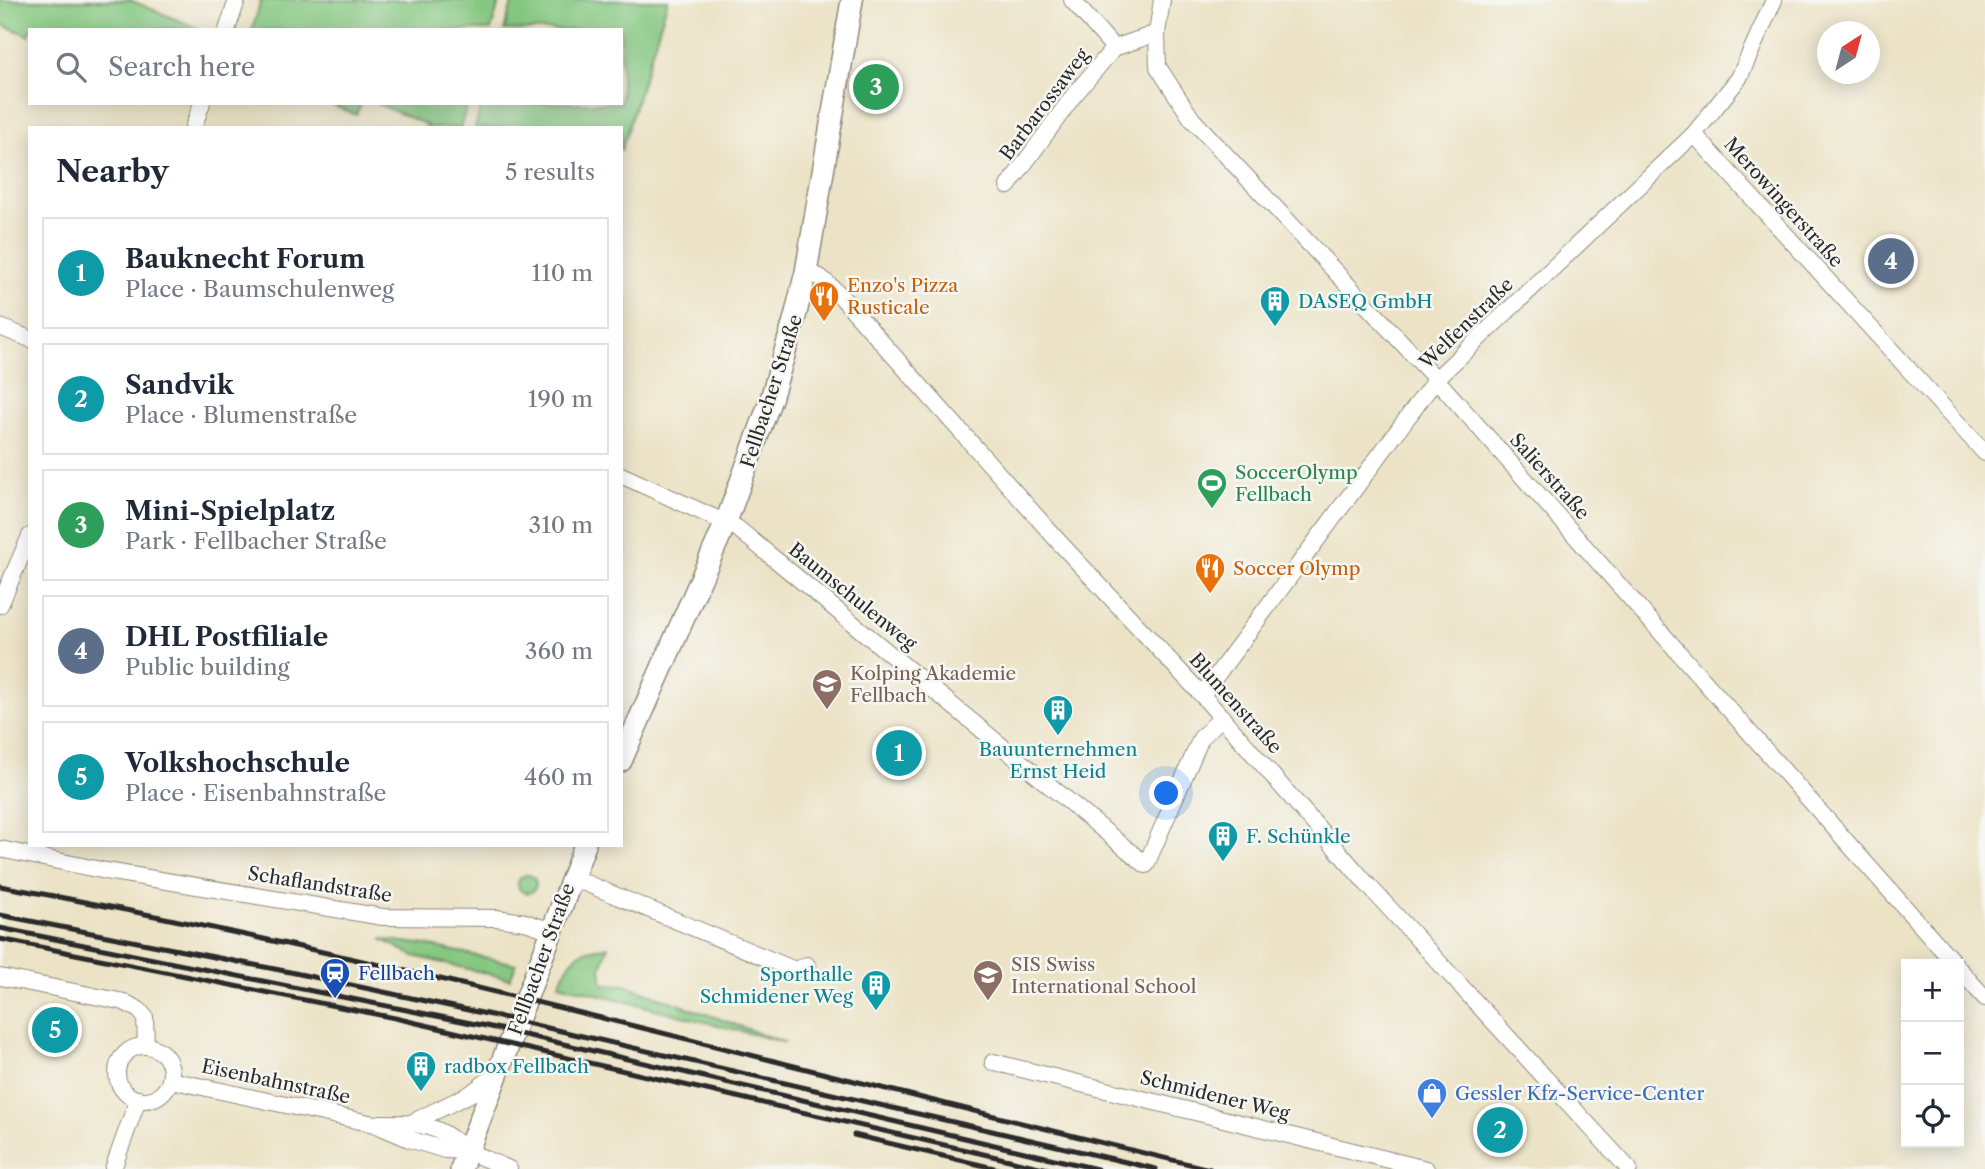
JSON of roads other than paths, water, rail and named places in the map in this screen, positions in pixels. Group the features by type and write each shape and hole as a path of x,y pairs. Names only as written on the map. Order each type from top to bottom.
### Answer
{"street":[{"path":"228,28 237,0"},
{"name":"Fellbacher Straße","path":"623,756 726,522 771,399 806,272 852,0"},
{"name":"Barbarossaweg","path":"1072,0 1114,48"},
{"name":"Salierstraße","path":"1162,0 1157,33 1158,67 1192,119 1436,379 1951,959"},
{"name":"Welfenstraße","path":"1202,695 1436,379 1694,134 1739,78 1774,0"},
{"name":"Barbarossaweg","path":"1008,186 1074,94 1114,48 1157,33"},
{"path":"194,126 201,105"},
{"name":"Merowingerstraße","path":"1694,134 1985,453"},
{"name":"Blumenstraße","path":"806,272 820,278 838,292 1059,542 1222,717 1367,884 1629,1169"},
{"path":"0,327 28,338"},
{"name":"Baumschulenweg","path":"623,476 737,528 1146,865 1201,738 1222,717"},
{"path":"0,605 28,541"},
{"name":"Fellbacher Straße","path":"464,1160 584,847"},
{"name":"Schaflandstraße","path":"0,849 106,871 383,917 496,918 525,922 552,931"},
{"path":"571,877 796,970 807,965"},
{"path":"1964,975 1985,998"},
{"path":"0,977 124,1002 139,1010 145,1017 146,1046"},
{"path":"146,1046 158,1049 164,1055 169,1063 170,1080 158,1096 138,1099 120,1087 117,1069 124,1054 131,1048 146,1046"},
{"name":"Schmidener Weg","path":"993,1062 1426,1169"},
{"path":"411,1123 470,1094 498,1073"},
{"name":"Eisenbahnstraße","path":"170,1080 374,1124 446,1150 464,1160"},
{"path":"113,1169 138,1099"},
{"name":"Eisenbahnstraße","path":"374,1124 411,1123 449,1133 464,1160"},
{"path":"464,1160 509,1169"}],"railway":[{"path":"0,886 153,915 456,983 1210,1169"},
{"path":"0,915 496,1016 1156,1169"},
{"path":"0,928 491,1027 1097,1169"},
{"path":"0,939 395,1018 1048,1169"},
{"path":"854,1135 998,1169"}],"place":[{"name":"Mini-Spielplatz","path":"876,87"},
{"name":"DHL Postfiliale","path":"1891,261"},
{"name":"Enzo's Pizza Rusticale","path":"824,323"},
{"name":"DASEQ GmbH","path":"1275,328"},
{"name":"SoccerOlymp Fellbach","path":"1212,510"},
{"name":"Soccer Olymp","path":"1210,595"},
{"name":"Kolping Akademie Fellbach","path":"827,711"},
{"name":"Bauunternehmen Ernst Heid","path":"1058,737"},
{"name":"Bauknecht Forum","path":"899,753"},
{"name":"F. Schünkle","path":"1223,863"},
{"name":"Fellbach","path":"335,1000"},
{"name":"SIS Swiss International School","path":"988,1002"},
{"name":"Sporthalle Schmidener Weg","path":"876,1012"},
{"name":"Volkshochschule","path":"55,1030"},
{"name":"radbox Fellbach","path":"421,1093"},
{"name":"Gessler Kfz-Service-Center","path":"1432,1120"},
{"name":"Sandvik","path":"1500,1130"}]}
